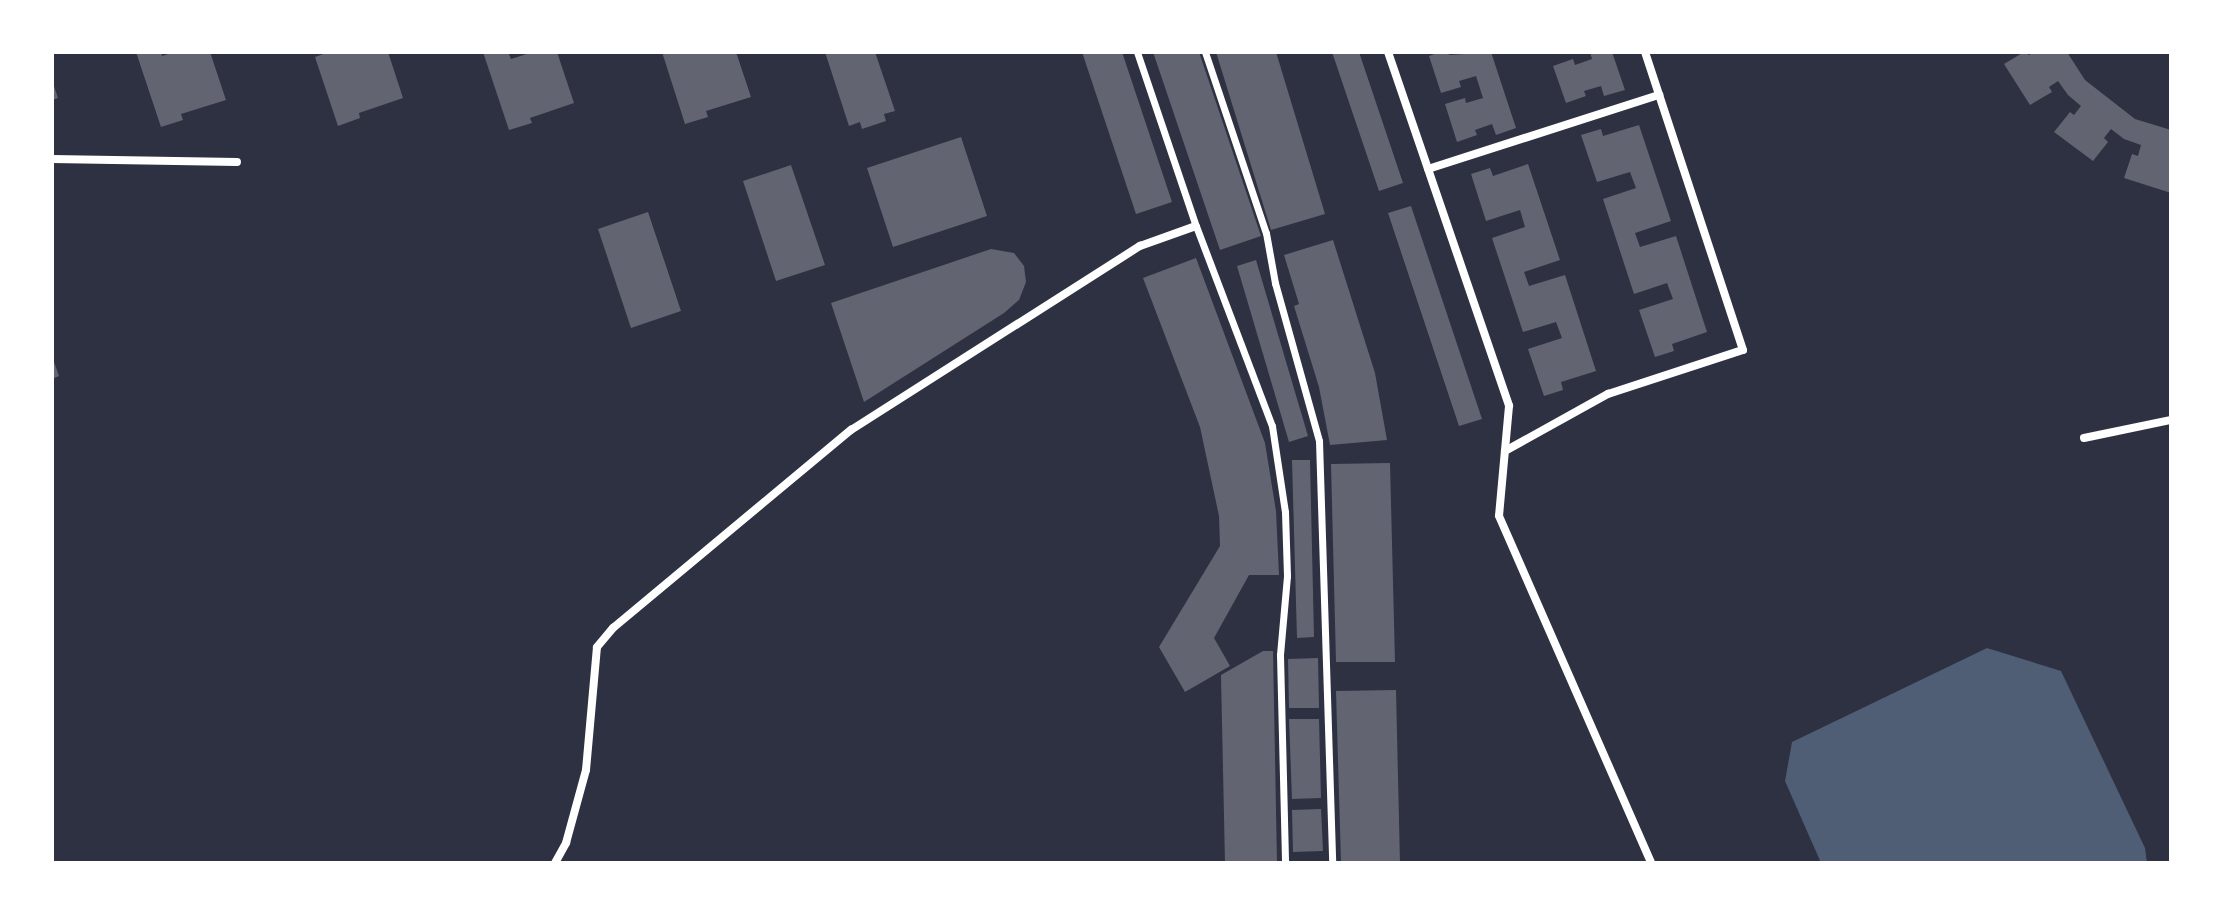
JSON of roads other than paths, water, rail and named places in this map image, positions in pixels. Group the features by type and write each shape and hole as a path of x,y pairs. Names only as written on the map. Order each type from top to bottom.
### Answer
{"street":[{"path":"1137,52 1196,226 1272,426 1285,512 1287,576 1280,655 1285,863"},
{"path":"1205,52 1266,233 1275,283 1319,441 1332,863"},
{"path":"1388,52 1509,406 1499,516 1651,863"},
{"path":"1505,451 1608,394 1743,350 1645,52"},
{"path":"1428,169 1659,95"},
{"path":"52,159 237,162"},
{"path":"555,863 566,843 586,770 597,647 613,628 851,430 1140,246 1196,226"},
{"path":"2084,438 2171,420"}],"water":[{"path":"1987,648 2061,671 2145,848 2147,863 1821,863 1785,781 1792,742"}]}
